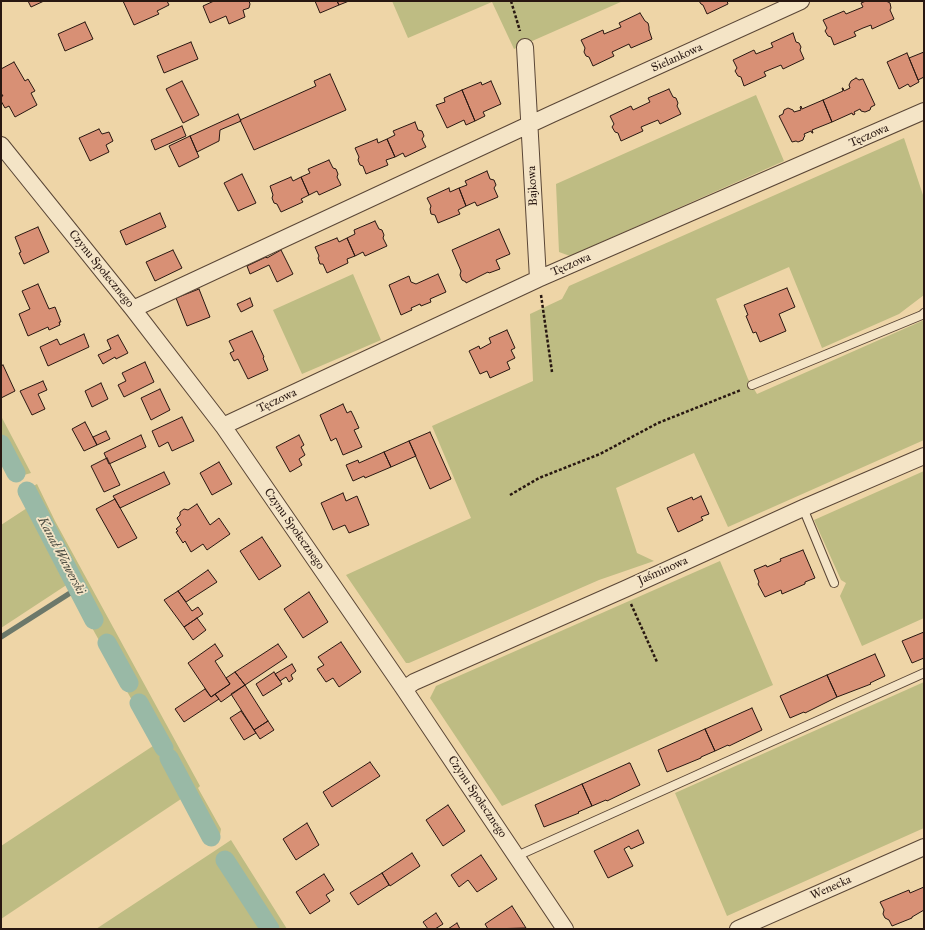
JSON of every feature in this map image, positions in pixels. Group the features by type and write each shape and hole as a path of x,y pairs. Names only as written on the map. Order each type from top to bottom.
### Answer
{"street":[{"name":"Sielankowa","path":"133,309 530,124 801,1"},
{"name":"Bajkowa","path":"525,47 538,279"},
{"name":"Tęczowa","path":"222,426 538,279 924,112"},
{"name":"Czynu Społecznego","path":"1,145 133,309 222,426 404,689 565,929"},
{"name":"Jaśminowa","path":"404,689 414,682 625,589 803,508 924,456"},
{"name":"Wenecka","path":"738,929 924,847"}],"lane":[{"path":"752,385 924,313"},
{"path":"803,508 834,582"},
{"path":"517,856 924,673"}],"path":[{"path":"511,1 525,47"},
{"path":"538,279 552,372"},
{"path":"510,495 539,478 600,454 658,423 752,385"},
{"path":"625,589 657,662"}],"shaded area":[{"path":"392,1 623,1 514,49 492,2 408,38"},
{"path":"756,95 784,161 570,256 559,252 556,184"},
{"path":"904,138 924,198 924,295 899,314 822,348 789,267 716,299 748,379 757,394 924,320 924,440 728,527 694,453 616,488 637,553 654,561 599,580 406,663 346,575 471,518 432,426 533,381 530,314 562,299 569,286"},
{"path":"353,274 381,340 302,374 273,310"},
{"path":"1,416 31,473 17,477 1,449"},
{"path":"924,471 924,618 862,646 840,596 846,583 841,580 814,520"},
{"path":"37,484 55,521 200,786 198,788 221,829 220,835 209,838 184,797 1,919 1,846 156,744 68,584 1,628 1,525 27,508 18,494"},
{"path":"720,561 773,685 502,806 430,698 436,686"},
{"path":"924,682 924,828 727,916 675,793"},
{"path":"231,840 287,929 96,929 213,852"}],"building":[{"path":"28,1 44,1 31,7"},
{"path":"123,1 167,1 169,5 157,11 159,14 134,25"},
{"path":"214,1 249,1 250,4 249,8 243,10 245,17 229,24 226,16 210,23 203,6"},
{"path":"315,1 337,1 339,5 320,13"},
{"path":"337,1 349,1 339,5"},
{"path":"699,1 727,1 728,4 707,14 703,5"},
{"path":"866,1 886,1 890,3 890,10 894,19 872,29 871,25 863,28 854,32 856,36 834,45 831,37 828,36 825,31 827,28 823,20 844,11 846,14 863,7 861,3"},
{"path":"640,13 648,23 652,39 631,48 629,44 612,52 614,56 593,66 589,57 586,56 584,52 585,48 581,40 603,30 604,34 621,27 619,23"},
{"path":"85,22 93,39 65,51 58,34"},
{"path":"793,33 796,42 799,43 801,47 800,50 804,59 783,69 781,65 764,72 766,76 744,86 741,77 738,76 735,71 737,68 733,60 754,50 756,54 773,47 771,43"},
{"path":"191,42 198,59 164,73 157,56"},
{"path":"924,52 924,77 918,80 909,58"},
{"path":"907,53 919,82 910,87 908,84 899,89 887,62"},
{"path":"14,62 25,81 28,79 35,91 31,93 37,105 15,117 9,106 5,108 1,101 1,96 3,96 1,93 1,69"},
{"path":"330,74 346,110 254,150 240,120 316,86 314,81"},
{"path":"856,78 859,80 863,79 875,105 871,107 870,110 865,112 861,111 860,109 854,112 855,114 853,115 852,113 832,122 823,100 843,91 842,88 844,91 850,88 849,85 851,81"},
{"path":"182,81 199,115 183,123 166,89"},
{"path":"491,81 501,104 483,112 485,116 475,121 462,90 481,82 482,85"},
{"path":"669,89 673,97 676,98 678,103 677,106 681,114 660,124 658,120 641,127 643,131 621,141 618,133 615,132 612,127 614,124 610,116 631,106 633,110 650,102 648,98"},
{"path":"462,90 475,121 466,125 464,120 447,128 436,105 445,102 444,98"},
{"path":"823,100 832,122 812,130 813,133 811,131 804,134 805,136 803,140 792,142 779,116 788,108 794,112 801,110 801,106 802,109"},
{"path":"238,114 241,121 220,130 219,141 197,152 190,136"},
{"path":"415,122 418,130 422,131 424,136 422,139 426,147 405,157 403,153 395,157 387,139 395,135 393,131"},
{"path":"182,126 186,136 155,150 151,140"},
{"path":"99,129 102,134 109,132 113,141 106,145 109,152 90,161 79,138"},
{"path":"190,136 199,157 179,167 169,146"},
{"path":"377,139 378,143 387,139 395,157 386,160 388,165 366,174 363,166 360,165 358,160 359,157 355,148"},
{"path":"329,160 333,168 336,169 338,174 337,177 341,185 319,195 317,191 309,195 301,177 310,173 308,169"},
{"path":"487,171 490,179 494,180 496,185 494,188 498,197 477,206 475,202 466,206 459,188 467,185 465,181"},
{"path":"242,174 256,203 238,211 224,183"},
{"path":"291,177 293,181 301,177 309,195 301,199 303,202 281,212 277,204 274,203 270,186"},
{"path":"449,188 450,192 459,188 466,206 458,210 460,214 438,223 435,215 431,214 431,206 427,198"},
{"path":"160,213 166,227 126,245 120,231"},
{"path":"375,221 379,229 382,230 384,235 383,238 387,246 365,256 363,252 355,256 347,238 355,234 354,230"},
{"path":"38,227 49,252 24,264 19,253 21,252 15,237"},
{"path":"499,229 510,254 496,260 500,269 489,273 488,272 466,283 462,280 460,275 461,271 452,250"},
{"path":"337,238 339,242 347,238 355,256 347,259 348,263 327,273 323,264 320,264 318,258 319,256 315,247"},
{"path":"173,250 182,268 155,281 146,262"},
{"path":"281,250 293,274 277,282 269,265 250,274 247,266 266,257 267,258"},
{"path":"438,274 446,292 430,299 431,302 421,306 420,304 401,315 389,285 409,276 411,282 416,284"},
{"path":"38,284 49,309 55,307 61,322 59,322 60,325 49,330 48,327 28,336 19,314 30,309 22,291"},
{"path":"787,288 795,307 779,314 786,331 760,342 756,332 753,333 746,316 748,315 744,305"},
{"path":"199,289 210,317 187,326 176,298"},
{"path":"250,298 253,306 241,312 237,304"},
{"path":"507,330 515,348 511,350 515,358 507,362 510,369 490,378 487,371 480,374 469,351 479,346 480,349 491,343 489,338"},
{"path":"252,331 264,357 263,358 268,370 248,379 238,359 234,361 230,353 234,351 229,341"},
{"path":"84,334 89,347 48,366 40,347 57,339 60,345"},
{"path":"118,335 128,353 116,359 115,357 103,364 98,355 111,349 107,340"},
{"path":"145,362 154,382 124,397 118,385 126,381 122,373"},
{"path":"3,365 15,391 1,398 1,366"},
{"path":"43,381 47,390 38,394 45,409 32,415 20,391"},
{"path":"101,383 108,399 92,407 85,391"},
{"path":"160,389 170,410 151,420 141,398"},
{"path":"343,404 347,413 351,411 359,428 354,430 362,447 343,455 336,438 331,441 320,415"},
{"path":"182,417 194,441 172,451 168,442 159,447 152,431"},
{"path":"85,422 97,445 84,451 72,429"},
{"path":"106,431 110,439 97,445 93,437"},
{"path":"430,432 451,479 430,489 409,441"},
{"path":"141,435 146,447 109,464 104,453"},
{"path":"299,435 304,445 301,447 305,455 299,459 302,465 290,472 276,447"},
{"path":"409,441 416,456 391,467 384,452"},
{"path":"384,452 391,467 365,478 364,476 353,481 346,465 358,460 359,463"},
{"path":"107,458 120,485 104,492 91,466"},
{"path":"219,462 232,484 212,495 200,473"},
{"path":"164,472 170,484 120,508 113,496"},
{"path":"343,493 346,501 357,496 369,525 349,533 345,525 333,530 321,503"},
{"path":"701,496 709,514 701,517 703,520 678,532 667,508 692,497 693,500"},
{"path":"115,499 137,538 118,548 96,509"},
{"path":"197,504 210,525 219,518 230,534 207,550 203,544 191,552 185,541 183,543 176,532 178,531 176,529 181,525 177,518 180,515 180,512 184,509 188,510"},
{"path":"262,537 281,566 259,580 240,551"},
{"path":"803,550 815,578 782,594 781,590 765,597 758,584 759,582 754,570 766,565 767,567 781,561 780,559"},
{"path":"208,570 217,582 186,602 178,591"},
{"path":"178,591 192,611 198,607 203,614 184,627 164,600"},
{"path":"309,592 328,622 303,638 284,609"},
{"path":"197,618 206,630 193,640 184,627"},
{"path":"924,632 924,658 912,663 902,641"},
{"path":"341,642 361,672 339,687 333,678 326,682 317,669 324,665 318,657"},
{"path":"215,644 223,656 215,661 230,684 211,697 188,663"},
{"path":"278,644 287,657 245,685 235,672"},
{"path":"875,654 885,676 870,683 871,684 837,697 827,675"},
{"path":"292,664 296,671 291,675 293,679 289,682 286,677 280,681 275,674"},
{"path":"235,672 245,685 221,702 215,694 230,684 226,678"},
{"path":"274,672 282,684 263,696 256,684"},
{"path":"827,675 837,697 805,713 804,712 790,718 780,696"},
{"path":"245,685 268,721 254,730 231,694"},
{"path":"205,689 211,697 215,694 219,699 184,722 175,709"},
{"path":"752,708 762,730 715,751 705,729"},
{"path":"241,711 256,733 244,740 230,718"},
{"path":"268,721 274,730 260,739 254,730"},
{"path":"705,729 715,751 667,772 658,750"},
{"path":"370,762 380,776 332,807 323,792"},
{"path":"629,763 640,785 607,801 606,800 592,806 582,784"},
{"path":"582,784 592,806 578,812 579,813 544,827 535,805"},
{"path":"448,805 465,831 443,846 426,820"},
{"path":"307,823 319,845 296,860 283,839"},
{"path":"638,830 644,843 631,849 629,846 624,849 633,866 608,878 594,851"},
{"path":"412,853 420,866 390,886 382,873"},
{"path":"481,855 497,879 477,892 468,880 459,887 451,875"},
{"path":"382,873 389,885 358,905 350,893"},
{"path":"324,874 334,890 326,895 330,901 310,914 296,892"},
{"path":"924,887 924,910 912,918 892,926 883,914 884,910 880,902 909,890 910,893"},
{"path":"512,906 526,928 488,929 485,924"},
{"path":"436,913 443,924 435,929 428,929 423,922"},
{"path":"457,923 460,929 448,929"}],"waterway":[{"name":"Kanał Wawerski","path":"1,444 16,473"},
{"name":"Kanał Wawerski","path":"27,491 94,620"},
{"path":"1,637 78,588"},
{"name":"Kanał Wawerski","path":"107,643 129,683"},
{"name":"Kanał Wawerski","path":"139,703 164,748"},
{"name":"Kanał Wawerski","path":"169,758 211,837"},
{"name":"Kanał Wawerski","path":"225,860 270,929"}]}
